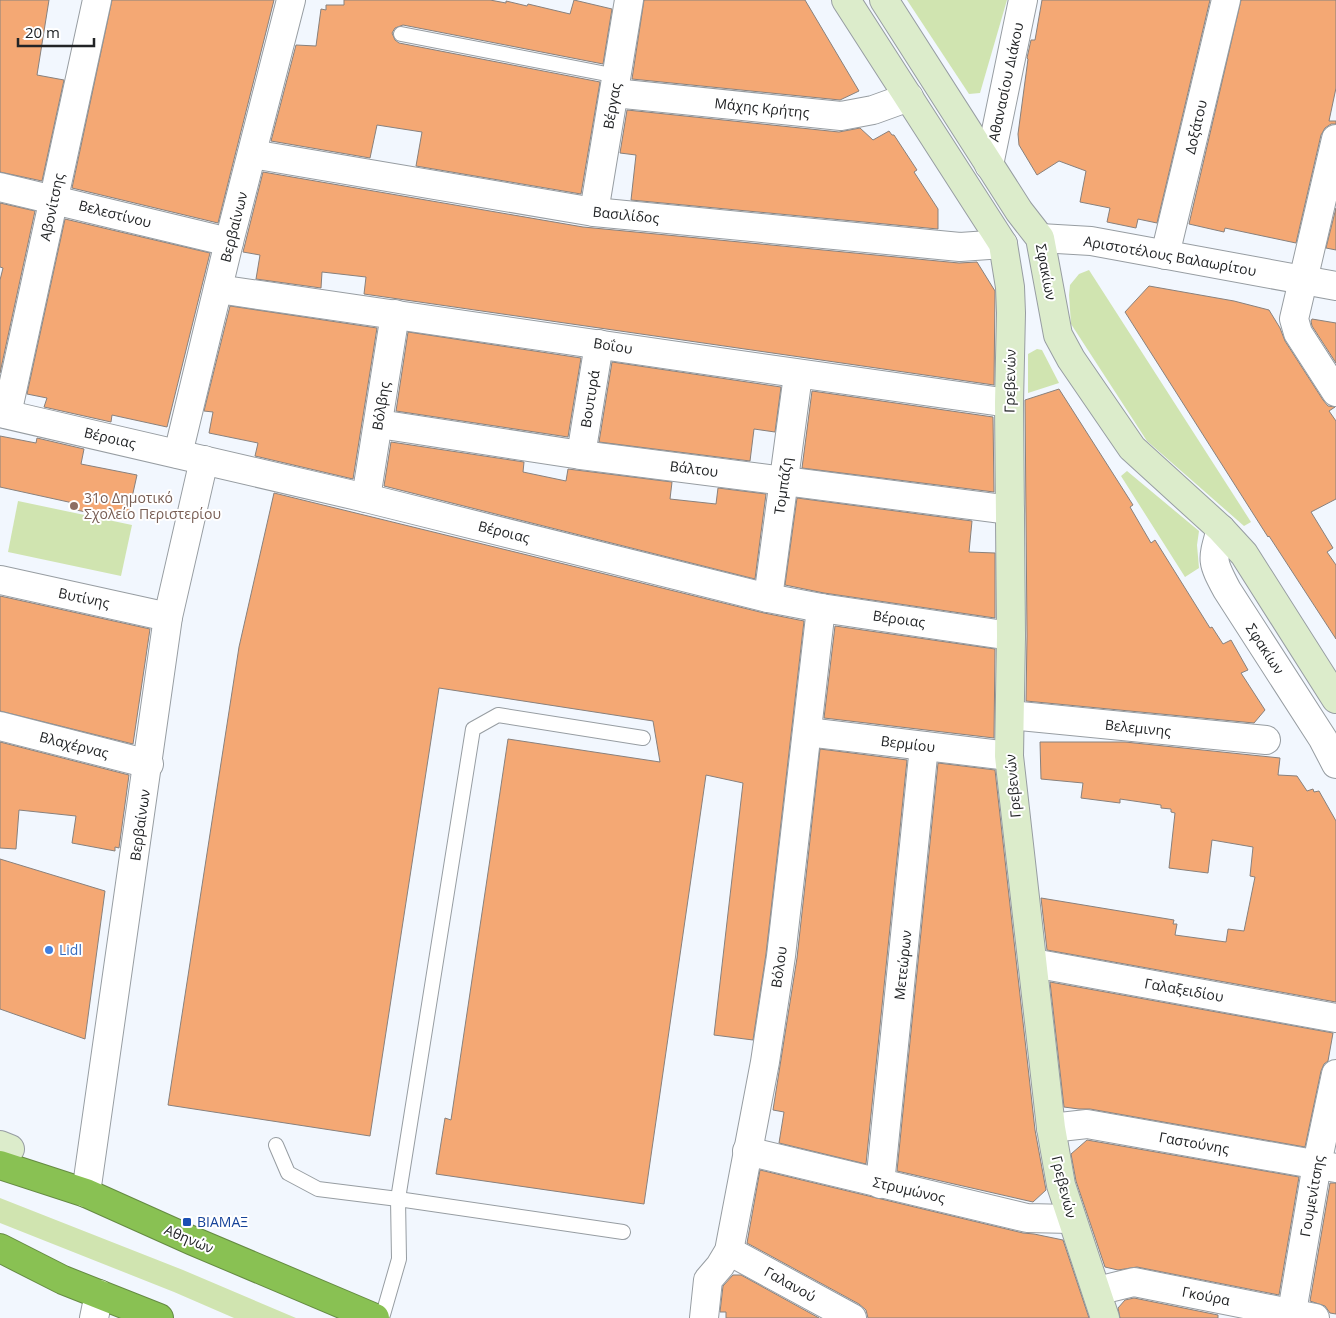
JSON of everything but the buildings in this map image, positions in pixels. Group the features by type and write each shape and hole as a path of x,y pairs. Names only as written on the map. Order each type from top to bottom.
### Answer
{"highway":[{"name":"Αθηνών","path":"3,1153 193,1241 375,1318"},
{"path":"0,1248 63,1280 96,1306 159,1318"},
{"path":"0,1257 63,1280"}],"street":[{"name":"Αβονίτσης","path":"3,413 53,198 96,0"},
{"name":"Βερβαίνων","path":"178,454 229,242 291,0"},
{"name":"Βέργας","path":"594,212 629,0"},
{"path":"846,0 1003,244"},
{"name":"Σφακίων","path":"884,0 1018,211 1040,238 1058,335 1071,359 1132,448 1221,529 1244,554 1336,699"},
{"name":"Αθανασίου Διάκου","path":"989,165 1023,0"},
{"name":"Δοξάτου","path":"1165,255 1226,0"},
{"name":"Μάχης Κρήτης","path":"615,84 841,116 873,110 909,97"},
{"path":"1336,139 1294,319 1298,333 1336,392"},
{"name":"Βασιλίδος","path":"252,154 594,212 960,247 1003,244"},
{"name":"Βελεστίνου","path":"0,187 53,198 229,242"},
{"name":"Αριστοτέλους Βαλαωρίτου","path":"1003,244 1040,238 1091,241 1336,286"},
{"name":"Γρεβενών","path":"1003,244 1011,296 1009,403 1011,636 1009,756 1051,1128 1061,1185 1105,1318"},
{"name":"Βοΐου","path":"218,289 798,375 1009,403"},
{"name":"Βόλβης","path":"366,498 396,314"},
{"name":"Βουτυρά","path":"581,455 599,344"},
{"name":"Τομπάζη","path":"768,598 798,375"},
{"name":"Βέροιας","path":"3,413 366,498 768,598 821,608 1011,636"},
{"name":"Βάλτου","path":"378,424 581,455 1010,510"},
{"name":"Βερβαίνων","path":"86,1193 149,764 168,617 204,460"},
{"name":"Σφακίων","path":"1221,529 1214,555 1214,566 1227,590 1323,739 1336,764"},
{"name":"Βυτίνης","path":"0,580 168,617"},
{"name":"Βόλου","path":"704,1318 708,1280 720,1266 729,1250 765,1062 780,956 821,608"},
{"name":"Βελεμινης","path":"1010,715 1266,740"},
{"name":"Βλαχέρνας","path":"0,726 149,764"},
{"name":"Βερμίου","path":"806,732 1009,756"},
{"name":"Μετεώρων","path":"880,1184 924,746"},
{"name":"Γαλαξειδίου","path":"1033,962 1336,1018"},
{"name":"Γουμενίτσης","path":"1299,1316 1326,1166 1336,1074"},
{"name":"Γαστούνης","path":"1051,1128 1088,1124 1326,1166"},
{"name":"Στρυμώνος","path":"748,1151 1027,1218 1071,1219"},
{"name":"Γαλανού","path":"729,1250 852,1318"},
{"name":"Γκούρα","path":"1097,1291 1134,1282 1299,1316"}],"lane":[{"name":"Μάχης Κρήτης","path":"401,34 615,84"},
{"path":"382,1318 400,1259 398,1199 473,729 498,715 643,738"},
{"path":"276,1145 288,1173 318,1189 623,1232"}],"green space":[{"path":"907,0 1007,0 980,93 969,94"},
{"path":"1089,270 1251,522 1244,526 1147,441 1071,324 1070,285 1079,274"},
{"path":"1037,349 1042,350 1059,383 1028,393 1028,354"},
{"path":"1127,471 1199,531 1197,545 1199,568 1185,577 1121,476"},
{"path":"18,501 132,525 121,576 8,552"},
{"path":"0,1198 183,1270 296,1318 234,1318 174,1292 0,1223"}],"place":[{"name":"31ο Δημοτικό Σχολείο Περιστερίου","path":"74,506"},
{"name":"Lidl","path":"49,950"},
{"name":"ΒΙΑΜΑΞ","path":"187,1222"}]}
